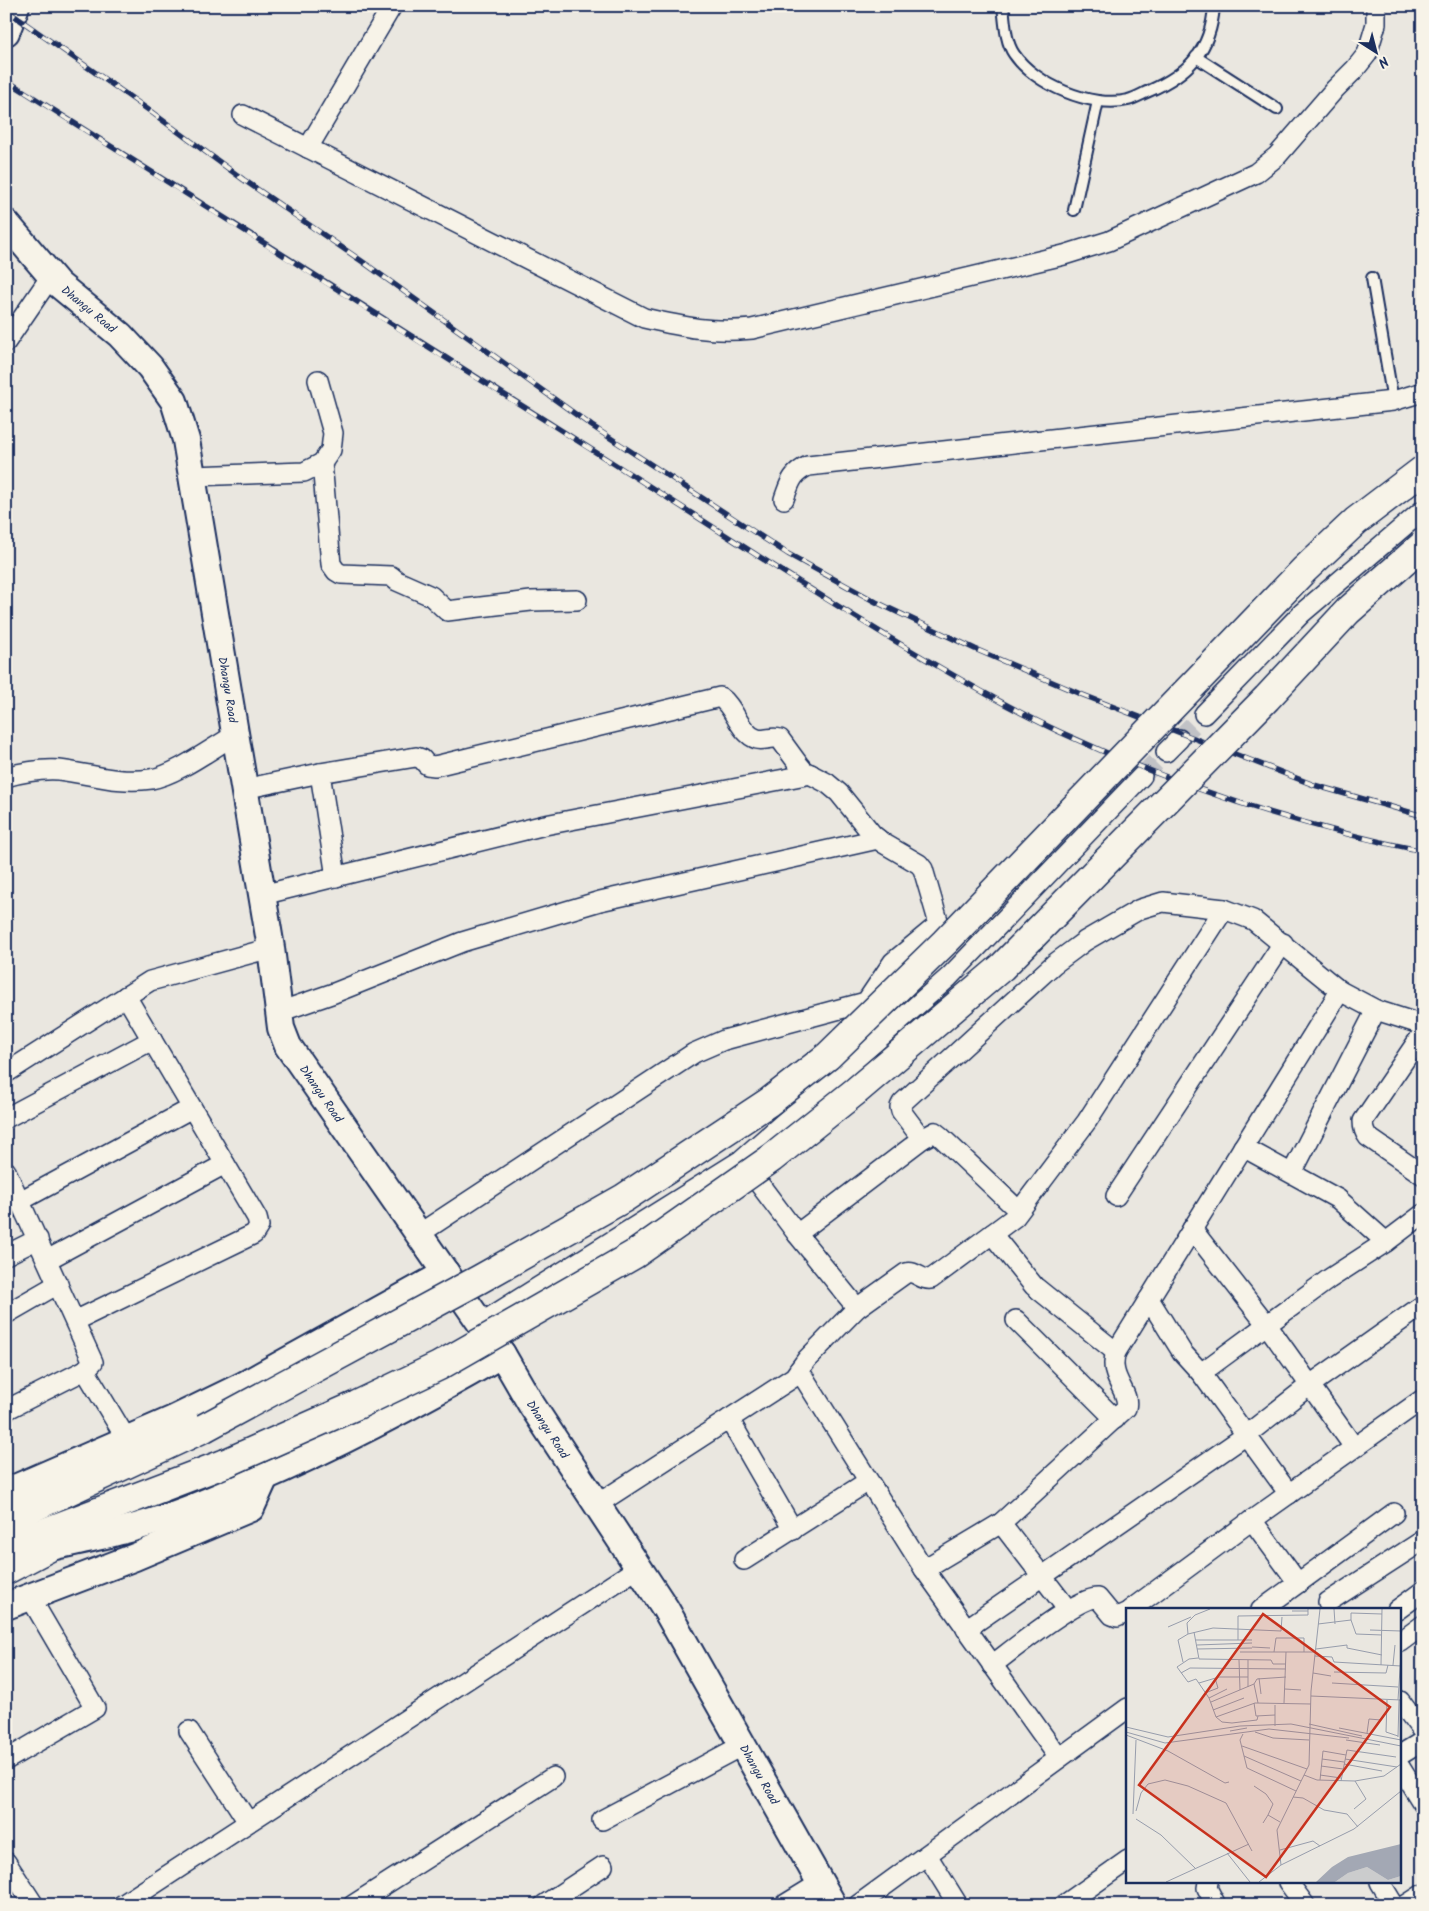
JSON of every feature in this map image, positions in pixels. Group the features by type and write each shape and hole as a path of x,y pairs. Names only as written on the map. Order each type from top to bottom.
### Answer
{"highway":[{"path":"6,1520 204,1428 471,1284 624,1198 769,1102 828,1056 945,942 1304,570 1356,521 1423,470"},
{"path":"6,1547 226,1463 357,1405 439,1366 635,1254 772,1158 871,1079 1002,967 1267,698 1348,611 1423,545"},
{"path":"6,1570 54,1546 117,1505"}],"street":[{"path":"6,32 16,6"},
{"path":"308,148 392,6"},
{"path":"243,115 644,318 689,328 726,331 752,329 1064,255 1109,241 1256,173 1277,156 1367,54 1376,24 1376,6"},
{"name":"Dhangu Road","path":"6,223 58,284 120,335 150,367 174,401 186,440 271,948 281,1028 288,1046 502,1354 531,1404 665,1608 826,1894"},
{"path":"6,342 50,276"},
{"path":"192,476 304,472 322,463 331,450 333,433 318,380"},
{"path":"784,499 790,481 797,471 808,466 1393,401 1423,392"},
{"path":"322,463 330,564 341,574 391,576 431,596 447,611 531,601 576,600"},
{"path":"1204,714 1302,613 1423,510"},
{"path":"244,789 320,773 416,757 422,759 427,765 434,766 718,697 726,701 747,732 758,739 780,739 799,765 839,793 878,839 921,866 940,924 893,962 866,1002 724,1040 694,1053 419,1234"},
{"path":"6,777 23,772 58,770 96,778 152,779 170,773 235,735"},
{"path":"1166,752 1179,739"},
{"path":"320,773 336,877"},
{"path":"262,895 545,825 811,774"},
{"path":"481,1323 741,1160 949,977 1142,776"},
{"path":"279,1012 334,993 462,942 600,901 878,839"},
{"path":"922,1139 901,1110 902,1103 1054,964 1085,941 1140,909 1154,904 1163,902 1224,909 1253,920 1340,992 1376,1010 1423,1024"},
{"path":"596,1505 794,1377 807,1358 857,1308 909,1272 927,1280 930,1279 1015,1217 1087,1121 1224,909"},
{"path":"1116,1196 1282,943"},
{"path":"6,1073 150,981 271,948"},
{"path":"924,1569 1001,1523 1126,1408 1127,1404 1113,1368 1112,1362 1116,1352 1340,992"},
{"path":"75,1322 257,1231 259,1221 126,996"},
{"path":"1292,1173 1376,1010"},
{"path":"1423,1033 1363,1121 1365,1133 1368,1137 1423,1175"},
{"path":"6,1118 152,1040"},
{"path":"20,1201 192,1108"},
{"path":"797,1234 922,1139 934,1132 1019,1211"},
{"path":"1243,1147 1338,1199 1386,1242"},
{"path":"741,1160 797,1234 857,1308"},
{"path":"47,1260 225,1164"},
{"path":"6,1171 93,1359 92,1365 85,1370 6,1410"},
{"path":"1201,1373 1423,1214"},
{"path":"1192,1229 1267,1324 1354,1447"},
{"path":"992,1234 1034,1286 1116,1352"},
{"path":"6,1255 38,1240"},
{"path":"6,1492 127,1440 242,1386 446,1272"},
{"path":"6,1314 58,1284"},
{"path":"1149,1299 1182,1352 1201,1373 1289,1494"},
{"path":"966,1629 1245,1436 1310,1386 1423,1305"},
{"path":"1016,1320 1115,1419"},
{"path":"54,1546 122,1531 163,1518 266,1477 321,1452 446,1387 502,1354"},
{"path":"85,1370 127,1440"},
{"path":"799,1370 867,1482 924,1569 1059,1758"},
{"path":"1133,1608 1252,1520 1423,1399"},
{"path":"729,1419 793,1530"},
{"path":"6,1606 135,1557 251,1508 266,1477"},
{"path":"744,1560 867,1482"},
{"path":"1264,1608 1394,1513"},
{"path":"1252,1520 1331,1606 1419,1544 1423,1538"},
{"path":"1001,1523 1068,1610"},
{"path":"122,1905 638,1568"},
{"path":"1401,1608 1423,1591"},
{"path":"6,1760 96,1708 30,1597"},
{"path":"992,1664 1068,1610 1095,1598 1098,1598 1112,1615 1116,1617 1126,1612"},
{"path":"1402,1641 1423,1625"},
{"path":"1402,1704 1423,1732"},
{"path":"858,1905 1126,1709"},
{"path":"189,1731 248,1822"},
{"path":"1402,1755 1423,1741"},
{"path":"602,1820 743,1745"},
{"path":"1402,1770 1423,1804"},
{"path":"353,1905 553,1777"},
{"path":"927,1855 958,1905"},
{"path":"1064,1905 1126,1861"},
{"path":"6,1862 34,1905"},
{"path":"544,1905 567,1899 604,1866"},
{"path":"1208,1884 1207,1888 1216,1905"},
{"path":"1289,1884 1305,1905"},
{"path":"1381,1884 1394,1905"},
{"path":"784,1905 826,1894"},
{"path":"1406,1905 1423,1894"}],"lane":[{"path":"1003,6 1006,34 1013,53 1029,72 1045,83 1063,91 1098,101 1127,100 1168,82 1191,65 1204,46 1213,22 1214,6"},
{"path":"1196,57 1277,109"},
{"path":"1074,210 1098,101"},
{"path":"1372,278 1393,401"}],"tunnel":[{"path":"1179,739 1204,714"},
{"path":"1142,776 1166,752"}],"railway":[{"path":"6,10 592,426 788,554 876,602 975,649 1078,693 1314,785 1423,816"},
{"path":"6,80 807,587 917,654 1005,704 1104,752 1193,787 1284,817 1423,851"}]}
